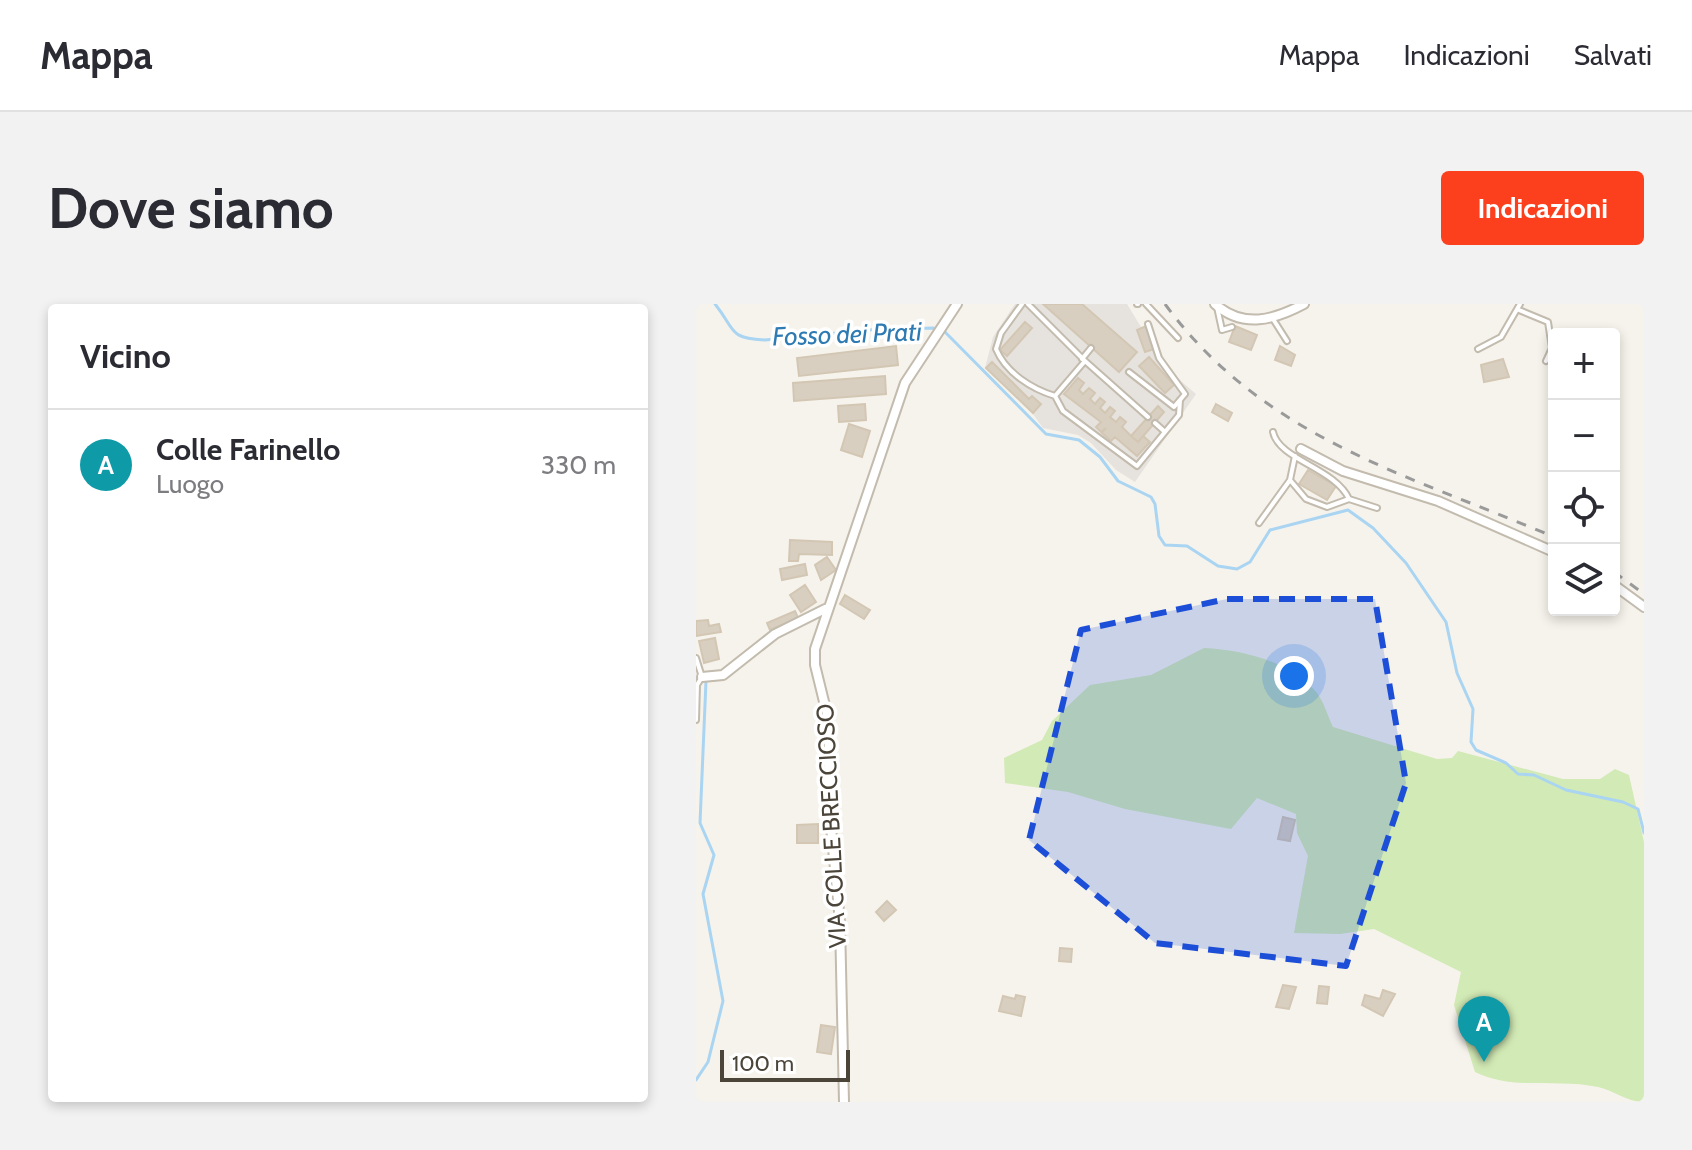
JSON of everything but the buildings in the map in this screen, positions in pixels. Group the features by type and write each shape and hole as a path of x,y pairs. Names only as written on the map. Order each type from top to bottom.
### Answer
{"street":[{"name":"VIA COLLE BRECCIOSO","path":"844,1102 840,922 828,795 829,719 814,658 826,609 860,522 905,383 957,304"},
{"path":"1216,305 1233,316 1273,319 1304,304"},
{"path":"1298,452 1351,475 1438,501 1548,549"},
{"path":"1620,589 1644,607"},
{"path":"702,677 723,675 775,634 826,609"}],"lane":[{"path":"1148,417 1025,304 1001,333 996,349 1000,359 1025,383 1055,396 1063,411 1137,466 1179,415 1180,400"},
{"path":"1146,304 1178,338"},
{"path":"1216,305 1222,330 1232,327"},
{"path":"1478,349 1494,344 1520,307 1548,322 1552,348 1546,361"},
{"path":"1273,319 1287,341"},
{"path":"1129,372 1174,407 1185,394 1159,358 1148,324"},
{"path":"1055,396 1091,348"},
{"path":"1155,423 1165,432"},
{"path":"1273,432 1283,447 1298,452 1337,481 1349,499"},
{"path":"1259,523 1290,480 1298,452"},
{"path":"1290,480 1306,499 1327,507 1349,499 1377,508"},
{"path":"696,658 702,677 697,685 696,720"}],"highlighted area":[{"path":"1227,599 1375,599 1406,783 1346,966 1155,943 1029,840 1081,630"}],"shaded area":[{"path":"1015,304 1127,304 1141,327 1145,326 1156,351 1174,375 1196,394 1135,482 1116,470 1091,443 1078,435 1043,428 1033,414 985,368 993,337"}],"green space":[{"path":"1204,648 1234,651 1280,665 1317,693 1333,727 1437,759 1452,758 1458,751 1563,779 1600,779 1615,769 1629,775 1644,842 1644,1102 1598,1087 1520,1083 1475,1072 1454,1005 1461,972 1374,929 1340,934 1294,933 1308,856 1297,833 1296,814 1257,798 1231,829 1125,809 1068,792 1005,783 1004,758 1042,740 1052,721 1090,685 1151,675"}],"waterway":[{"name":"Fosso dei Prati","path":"715,304 738,335 753,339 868,330 933,328 945,332 1046,434 1079,440 1100,457 1118,481 1151,497 1155,504 1159,536 1165,545 1187,546 1218,566 1237,569 1250,562 1270,530 1348,510 1373,528 1406,563 1446,622 1457,673 1473,709 1471,742 1476,750 1506,763 1518,774 1534,775 1566,790 1623,802 1638,809 1644,833"},
{"path":"696,1080 708,1062 723,1001 703,894 714,855 700,823 706,681"}],"railway":[{"path":"1165,304 1204,350 1247,388 1293,420 1342,448 1393,471 1548,535"},
{"path":"1620,576 1644,594"}],"place":[{"name":"Colle Farinello","path":"1484,1062"}]}
